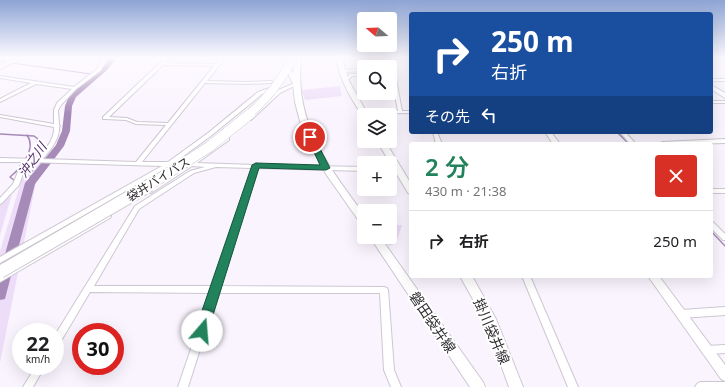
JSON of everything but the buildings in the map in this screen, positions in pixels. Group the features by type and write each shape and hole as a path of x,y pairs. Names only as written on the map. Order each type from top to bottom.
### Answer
{"highway":[{"name":"袋井バイパス","path":"0,266 138,188 213,139 253,105 277,76"},
{"name":"袋井バイパス","path":"0,272 141,191 220,139 269,96 284,76"}],"main road":[{"path":"292,76 296,84"},
{"path":"297,76 296,84 303,116 310,137 326,168 357,212"},
{"path":"345,78 361,108"},
{"path":"397,173 409,188"},
{"name":"磐田袋井線","path":"380,244 478,387"},
{"name":"掛川袋井線","path":"467,278 490,319 516,387"}],"street":[{"path":"38,161 48,149 57,133 58,126 56,110 59,104 75,88 91,76"},
{"path":"150,76 105,118 127,119 136,123 169,124"},
{"path":"139,162 208,76"},
{"path":"345,78 350,78 350,76"},
{"path":"393,76 400,112"},
{"path":"0,77 75,88"},
{"path":"713,80 725,80"},
{"path":"0,101 36,82"},
{"path":"0,260 169,164 204,139 266,90 271,82 203,82"},
{"path":"266,90 296,84"},
{"path":"0,279 194,163 217,147 278,92 296,84"},
{"path":"713,88 725,96"},
{"path":"713,102 725,102"},
{"path":"397,112 409,112"},
{"path":"0,116 58,126"},
{"path":"624,134 632,142"},
{"path":"704,142 725,141"},
{"path":"0,160 139,162 169,164 194,163 357,169"},
{"path":"0,165 8,160"},
{"path":"0,202 16,185 25,160"},
{"path":"64,328 137,208 192,172 220,164"},
{"path":"183,387 256,165"},
{"path":"713,191 725,191"},
{"path":"713,226 725,238"},
{"path":"527,278 573,387"},
{"path":"654,278 725,375"},
{"path":"88,289 384,290 389,370 396,387"},
{"path":"681,314 725,312"},
{"path":"707,350 725,349"},
{"path":"28,387 35,375"},
{"path":"700,387 725,387"}],"shaded area":[{"path":"340,86 342,96 305,100 302,90"},
{"path":"27,162 50,163 36,182 0,363 0,251"},
{"path":"12,194 0,235 0,205"},
{"path":"397,225 402,225 397,240"}],"waterway":[{"name":"沖之川","path":"0,295 30,183 60,146 66,131 71,99 83,86 96,76"},
{"path":"0,134 27,136"},
{"path":"619,134 627,142"},
{"path":"15,181 10,177 19,169 29,152 30,140 27,136"},
{"path":"27,136 34,136 38,139 30,183"},
{"path":"713,233 725,246"}],"route":[{"path":"202,331 256,165 326,168 310,137"}]}
